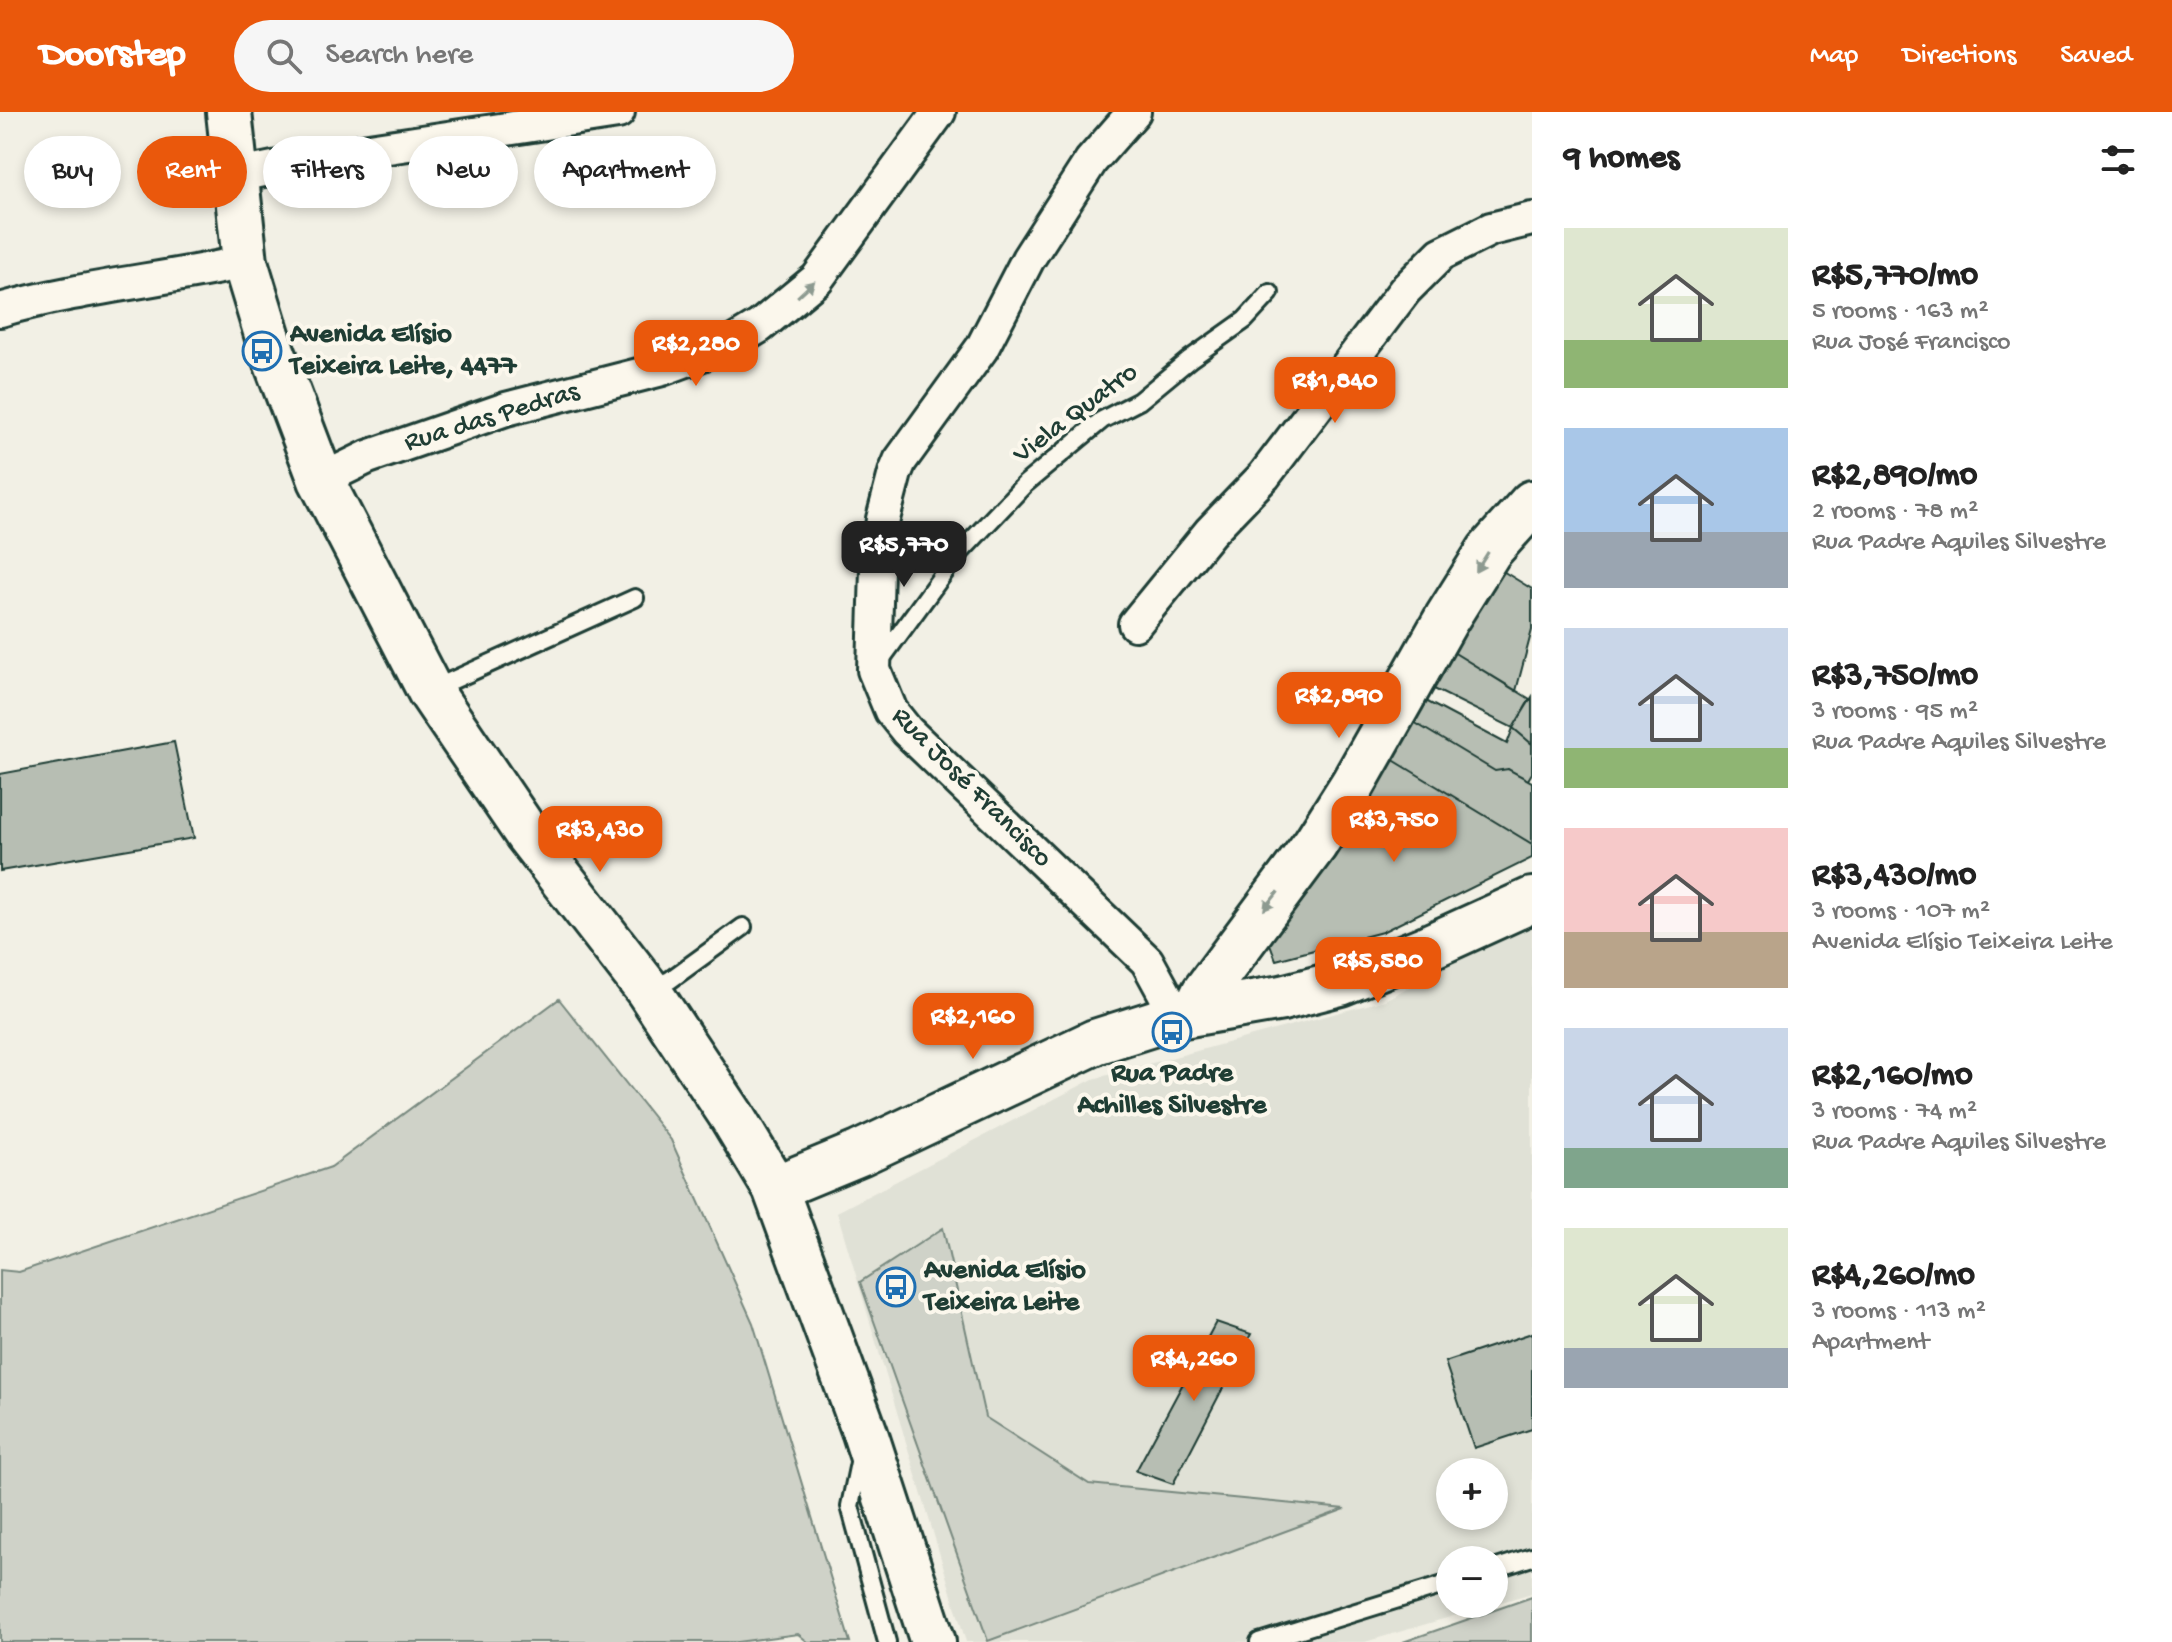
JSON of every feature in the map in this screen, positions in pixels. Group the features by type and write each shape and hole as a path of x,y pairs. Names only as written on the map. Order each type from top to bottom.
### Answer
{"main road":[{"path":"229,112 231,136"},
{"path":"239,208 245,262 272,351 321,480 430,691 527,834 648,990 775,1188 865,1433 933,1642"},
{"path":"1186,1014 1315,844 1489,551 1532,503"},
{"path":"775,1188 825,1169 1095,1042 1186,1014 1282,998 1340,983 1532,900"}],"street":[{"path":"247,174 336,155 618,112"},
{"name":"Rua das Pedras","path":"321,480 368,457 506,409 662,369 732,343 760,326 817,279 939,112"},
{"name":"Rua José Francisco","path":"1134,112 1091,161 1028,259 982,348 900,461 883,519 877,569 874,670 891,711 907,731 1147,961 1186,1014"},
{"path":"1135,624 1210,532 1264,476 1405,290 1441,254 1491,229 1532,219"},
{"path":"0,310 66,294 176,277 245,262"}],"lane":[{"name":"Viela Quatro","path":"874,670 955,558 1025,484 1090,429 1139,401 1190,359 1245,320 1270,293"},
{"path":"430,691 635,598"},
{"path":"648,990 670,980 743,927"},
{"path":"865,1433 850,1506 887,1642"},
{"path":"1508,1565 1532,1557"},
{"path":"1259,1642 1436,1587"}],"shaded area":[{"path":"1532,920 1532,1593 1508,1600 1508,1546 1436,1546 1436,1618 1447,1618 1365,1642 966,1642 837,1212 1093,1079 1385,1000"},
{"path":"559,999 671,1140 753,1323 850,1642 808,1642 798,1634 737,1642 0,1642 0,1270 19,1272 331,1167"},
{"path":"943,1228 985,1417 1089,1484 1345,1509 988,1641 860,1282"},
{"path":"1532,1597 1532,1642 1403,1642 1472,1618 1508,1618 1508,1605"}],"building":[{"path":"1501,570 1532,589 1532,630 1516,691 1453,652"},
{"path":"1453,652 1530,699 1513,728 1432,688"},
{"path":"1532,697 1532,744 1513,728"},
{"path":"1424,700 1507,744 1513,728 1532,744 1532,773 1528,780 1508,769 1495,771 1412,721"},
{"path":"1412,721 1495,771 1508,769 1532,782 1532,844 1390,758"},
{"path":"174,742 194,838 0,871 0,774"},
{"path":"1390,758 1532,844 1532,858 1382,932 1276,960 1266,933"},
{"path":"1216,1322 1251,1334 1173,1484 1136,1471"},
{"path":"1532,1333 1532,1429 1474,1448 1445,1362"}],"place":[{"name":"Avenida Elísio Teixeira Leite, 4477","path":"262,351"},
{"name":"Rua Padre Achilles Silvestre","path":"1172,1032"},
{"name":"Avenida Elísio Teixeira Leite","path":"896,1287"}]}
